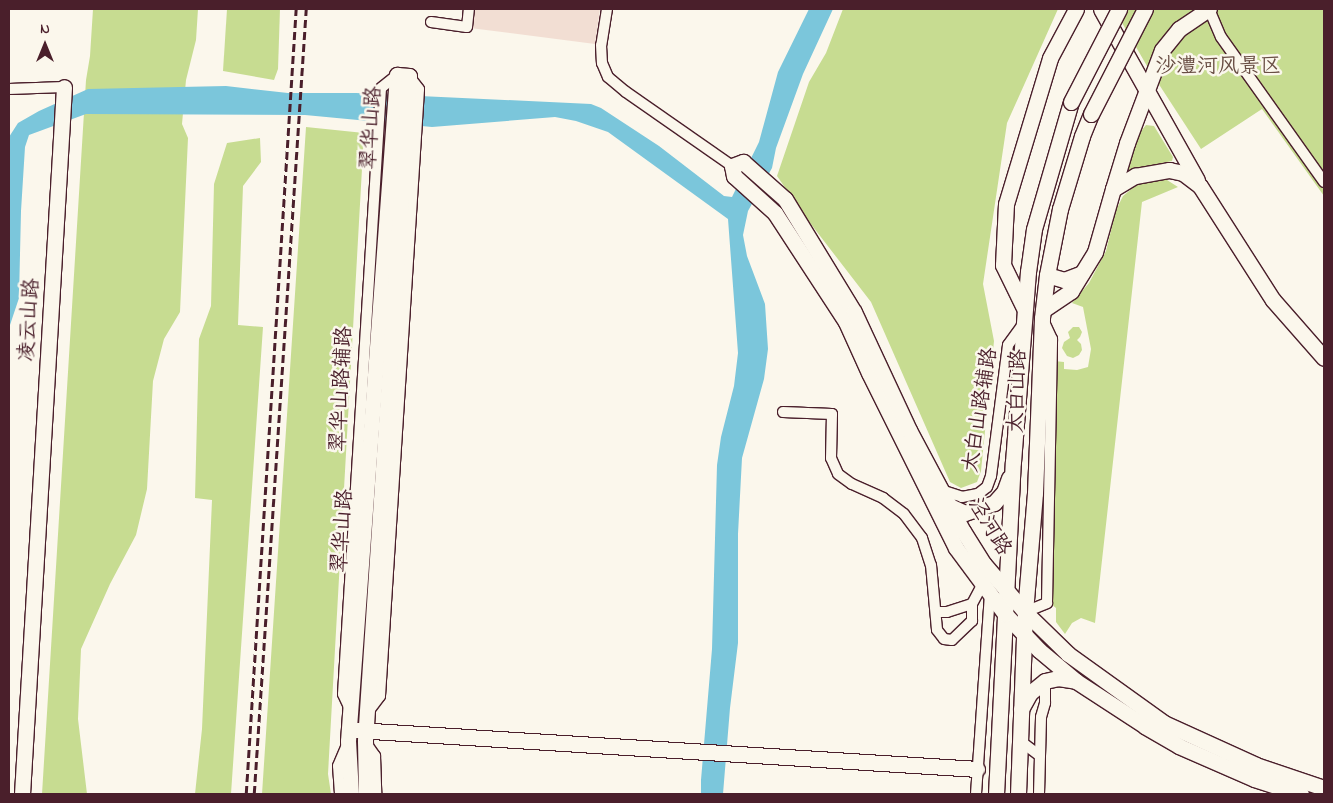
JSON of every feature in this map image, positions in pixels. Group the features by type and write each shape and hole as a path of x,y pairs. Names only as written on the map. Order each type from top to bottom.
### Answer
{"street":[{"path":"431,22 467,27 469,9"},
{"path":"607,9 601,45 602,63 608,77 626,92 736,168"},
{"path":"1024,316 1003,265 1006,204 1050,58 1076,9"},
{"path":"1101,9 1200,186 1273,300 1324,358"},
{"name":"太白山路","path":"996,794 1013,462 1024,316 1034,229 1070,102 1119,9"},
{"name":"太白山路","path":"1018,794 1025,612 1035,493 1043,314 1047,275 1060,209 1082,136 1091,114 1145,9"},
{"path":"1025,612 1047,603 1052,339 1043,314 1071,290 1095,252 1127,143 1146,91 1179,29 1209,9 1222,37 1324,182"},
{"path":"406,83 398,141 381,88 406,83"},
{"name":"翠华山路","path":"351,794 349,736 398,141 406,83"},
{"path":"9,89 64,89"},
{"name":"凌云山路","path":"22,794 64,89"},
{"name":"翠华山路","path":"366,794 366,736 398,141"},
{"name":"泾河路","path":"736,168 785,198 854,312 909,430 952,508 963,532 984,564 1025,612 1068,654 1164,723 1256,765 1324,788"},
{"name":"泾河路","path":"736,168 775,213 846,322 869,373 956,548 1005,614 1038,650 1076,681 1180,746 1254,779 1301,794"},
{"path":"1113,189 1136,176 1169,170 1183,172 1200,186"},
{"path":"1047,275 1064,280 1082,272"},
{"name":"太白山路辅路","path":"941,490 962,497 978,494 987,487 991,476 1008,345 1024,316"},
{"path":"783,412 832,414 831,458 838,474 852,484 883,498 904,514 922,538 931,565 938,630 944,639 952,640 972,621 972,604"},
{"path":"952,508 965,513 994,503 1004,492 1013,462"},
{"path":"937,612 947,612 972,604 986,588"},
{"path":"976,794 986,588"},
{"path":"1020,710 1030,692 1045,681 1058,678 1076,681"},
{"path":"1039,794 1045,681"},
{"path":"979,740 999,727"},
{"path":"340,794 338,766 349,736 697,752 977,769"},
{"path":"366,736 375,756 376,794"},
{"path":"1019,740 1040,756"}],"shaded area":[{"path":"473,9 600,9 595,44 470,28"}],"green space":[{"path":"93,9 198,9 196,40 186,80 182,124 188,138 180,312 164,339 153,381 147,489 136,535 110,584 81,649 78,719 87,794 42,794 86,80 90,56"},
{"path":"227,9 280,9 278,69 274,80 223,71"},
{"path":"843,9 1058,9 1007,123 983,284 994,341 981,471 977,482 961,488 950,482 871,302 807,219 777,176 809,82 826,53"},
{"name":"沙澧河风景区","path":"1114,9 1324,9 1324,196 1262,109 1201,149 1147,66"},
{"path":"1146,125 1154,126 1173,157 1172,161 1128,170 1126,165 1137,136"},
{"path":"306,127 364,133 328,774 331,794 262,794"},
{"path":"260,138 261,162 243,186 238,325 263,327 231,794 195,794 202,729 212,500 195,498 199,339 211,306 214,184 227,143"},
{"path":"1155,179 1167,180 1178,187 1142,202 1095,623 1081,618 1072,623 1065,634 1056,622 1056,608 1050,603 1054,361 1064,362 1064,369 1077,370 1088,367 1091,349 1083,307 1072,303 1089,283 1106,251 1116,210 1123,196 1135,186"},
{"path":"1073,327 1079,327 1082,332 1077,340 1081,344 1082,350 1079,355 1073,358 1067,356 1062,348 1064,342 1070,338 1068,332"}],"water":[{"path":"809,9 833,9 803,74 776,148 772,168 748,211 743,235 747,256 765,304 768,349 764,379 742,458 738,534 738,643 730,708 723,794 701,794 701,780 712,649 717,465 721,437 734,386 738,353 728,219 608,132 576,121 555,117 432,127 305,115 86,114 29,135 25,147 21,211 19,298 9,328 9,137 18,123 39,111 88,89 226,86 288,93 356,93 591,104 601,108 659,146 724,196 732,197 759,142 778,72"}],"railway":[{"path":"246,794 296,9"},
{"path":"254,794 306,9"}]}
